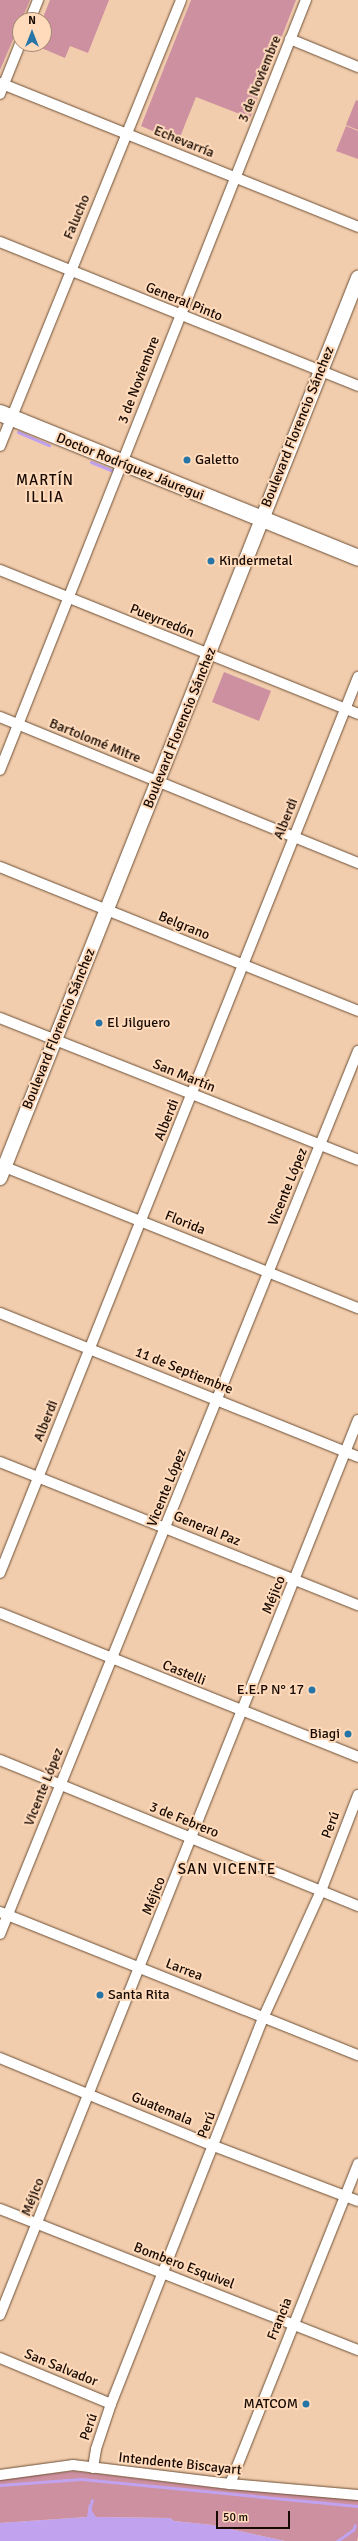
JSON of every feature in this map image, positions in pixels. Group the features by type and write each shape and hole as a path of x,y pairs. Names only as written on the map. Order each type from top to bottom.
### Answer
{"main road":[{"name":"Boulevard Florencio Sánchez","path":"1,1170 159,782 260,520 358,278"},
{"name":"Doctor Rodríguez Jáuregui","path":"6,416 260,520 358,558"}],"street":[{"path":"33,12 38,0"},
{"name":"Falucho","path":"0,446 6,416 128,134 181,0"},
{"name":"3 de Noviembre","path":"0,770 179,315 306,0"},
{"path":"290,39 358,67"},
{"path":"1,87 16,52"},
{"name":"Echevarría","path":"1,87 128,134 358,227"},
{"name":"General Pinto","path":"0,242 358,386"},
{"name":"Pueyrredón","path":"0,570 358,714"},
{"name":"Alberdi","path":"0,1573 358,677"},
{"name":"Bartolomé Mitre","path":"0,718 358,863"},
{"name":"Belgrano","path":"0,867 358,1011"},
{"name":"San Martín","path":"0,1018 321,1144 358,1160"},
{"name":"Vicente López","path":"0,1934 4,1914 113,1659 358,1051"},
{"name":"Florida","path":"1,1170 141,1221 358,1308"},
{"name":"11 de Septiembre","path":"0,1312 218,1399 358,1457"},
{"name":"Méjico","path":"0,2314 193,1838 358,1420"},
{"name":"General Paz","path":"0,1462 358,1605"},
{"name":"Castelli","path":"0,1614 358,1757"},
{"name":"3 de Febrero","path":"0,1760 358,1906"},
{"name":"Perú","path":"93,2468 96,2449 111,2404 164,2274 264,2016 321,1891 358,1795"},
{"name":"Larrea","path":"4,1914 264,2016 358,2055"},
{"name":"Guatemala","path":"0,2058 90,2093 214,2146 358,2201"},
{"name":"Francia","path":"230,2484 358,2164"},
{"name":"Bombero Esquivel","path":"0,2208 37,2224 358,2350"},
{"name":"San Salvador","path":"0,2358 111,2404"},
{"name":"Intendente Biscayart","path":"0,2475 73,2465 230,2484 358,2495"}],"shaded area":[{"path":"0,0 30,0 25,12 12,12 12,42 0,70"},
{"path":"50,0 109,0 88,53 70,46 65,58 51,52 52,12 45,12"},
{"path":"191,0 296,0 250,118 196,97 178,142 141,126"},
{"path":"356,100 358,101 358,130 346,125"},
{"path":"346,126 358,131 358,159 336,151"},
{"path":"224,672 271,691 259,721 212,702"},
{"path":"74,2471 226,2489 358,2499 358,2537 357,2541 285,2541 212,2525 174,2521 170,2518 96,2517 88,2507 89,2515 87,2517 0,2523 0,2479"},
{"path":"89,2504 92,2505 92,2511 96,2517 170,2518 174,2521 212,2525 285,2541 0,2541 0,2523 87,2517"}],"waterway":[{"path":"18,432 49,445"},
{"path":"91,462 113,471"},
{"path":"0,2485 81,2479 358,2506"},
{"path":"91,2504 92,2500"},
{"path":"337,2541 353,2530 355,2525"}],"place":[{"name":"Galetto","path":"187,460"},
{"name":"Kindermetal","path":"211,561"},
{"name":"El Jilguero","path":"99,1023"},
{"name":"E.E.P N° 17","path":"312,1690"},
{"name":"Biagi","path":"348,1734"},
{"name":"Santa Rita","path":"100,1995"},
{"name":"MATCOM","path":"306,2404"}],"district":[{"name":"MARTÍN ILLIA","path":"45,488"},
{"name":"SAN VICENTE","path":"227,1870"}]}
